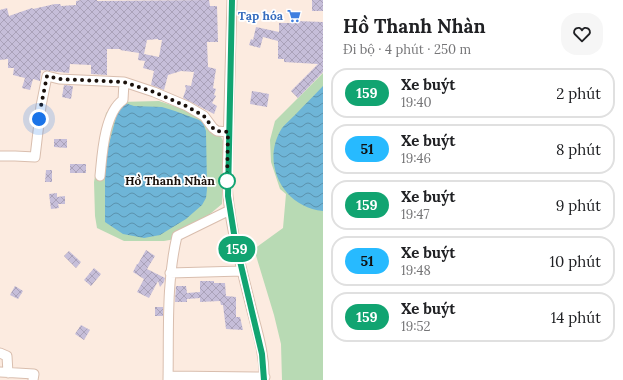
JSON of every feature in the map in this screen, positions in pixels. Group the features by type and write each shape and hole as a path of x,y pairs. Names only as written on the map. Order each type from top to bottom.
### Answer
{"street":[{"path":"230,210 177,236 170,273 168,378 264,378 262,354 242,271 230,210 227,182 232,0"},
{"path":"0,156 35,158 41,106 47,76 59,79 124,82 154,92 186,106 204,116 217,131 228,132"},
{"path":"100,176 103,148 108,127 113,111 117,104 123,100 124,82"},
{"path":"170,273 242,271"},
{"path":"0,353 7,356 4,372 34,375"}],"green space":[{"path":"323,73 323,380 282,380 281,344 254,249 283,228 286,194 280,189 271,162 270,140 275,121"},
{"name":"Hồ Thanh Nhàn","path":"159,101 198,114 216,126 224,143 222,204 181,238 164,241 124,241 97,228 95,216 94,182 106,113 119,102"}],"water":[{"path":"323,86 323,211 309,208 297,201 287,192 279,181 275,169 274,155 276,141 282,128"},
{"name":"Hồ Thanh Nhàn","path":"125,103 134,106 162,107 175,111 199,120 203,123 206,131 206,198 202,205 186,219 160,235 144,238 123,234 105,222 105,159 118,110"}],"building":[{"path":"209,0 210,6 217,6 218,42 207,42 208,67 216,69 213,88 216,89 214,95 216,96 212,103 217,106 214,114 183,98 186,89 185,85 191,86 194,72 181,71 168,75 164,90 151,85 154,71 143,68 145,61 138,60 139,53 120,50 121,49 107,49 107,75 91,74 91,65 70,64 69,73 41,70 40,81 33,79 30,90 22,88 25,78 13,75 14,68 8,68 8,59 0,60 0,10 7,8 9,16 32,8 55,4 60,4 61,6 76,5 76,1","holes":["147,40 162,40 159,57 144,54"]},
{"path":"312,0 323,0 323,11 312,11"},
{"path":"296,21 323,22 323,72 298,98 291,91 318,64 284,62 284,59 278,59 278,41 263,37 260,48 249,45 251,39 253,40 256,27 279,32 279,23 296,23"},
{"path":"64,85 73,86 71,99 62,97"},
{"path":"252,91 269,94 267,107 250,104"},
{"path":"54,139 67,139 67,148 54,147"},
{"path":"70,164 86,164 86,173 70,173"},
{"path":"46,170 52,170 52,182 45,182"},
{"path":"57,193 57,197 65,196 65,204 58,204 59,208 51,209 49,194"},
{"path":"146,250 155,256 147,269 165,278 160,287 158,281 149,298 137,292 144,279 133,272"},
{"path":"69,251 81,262 76,268 64,256"},
{"path":"94,268 101,274 91,286 84,280"},
{"path":"200,281 225,283 226,296 236,297 236,317 240,317 243,330 226,329 223,305 221,305 220,301 200,302 200,298 187,299 187,302 175,302 176,286 186,286 187,293 200,292"},
{"path":"15,286 23,291 18,299 10,295"},
{"path":"155,307 163,307 163,316 155,316"},
{"path":"81,325 90,330 84,340 75,334"}],"bus line":[{"name":"159","path":"232,0 227,182 228,196 235,240 264,364 264,380"}],"place":[{"name":"Tạp hóa","path":"294,16"},
{"name":"Hồ Thanh Nhàn","path":"227,181"}],"route":[{"path":"39,119 47,76 59,79 124,82 148,90 186,106 204,116 217,131 228,132 227,181"}]}
